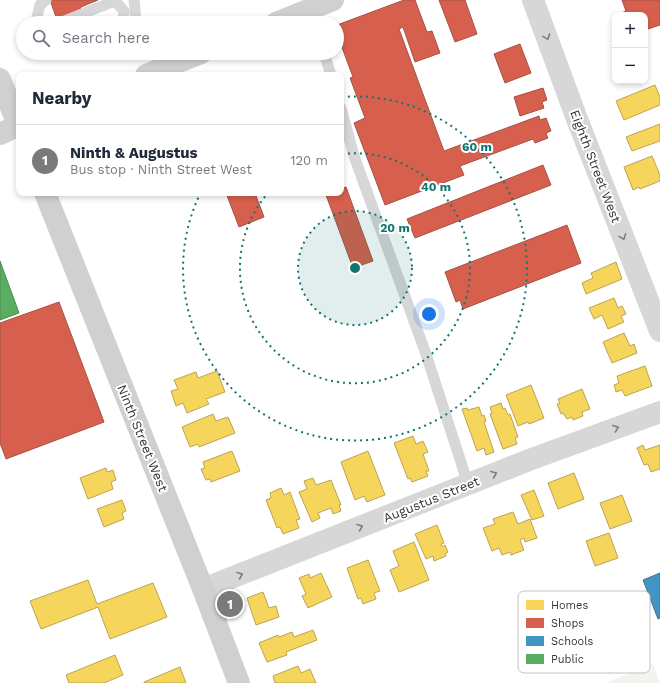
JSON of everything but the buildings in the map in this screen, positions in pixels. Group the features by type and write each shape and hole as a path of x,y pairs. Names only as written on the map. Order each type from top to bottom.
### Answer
{"main road":[{"path":"313,16 333,0"},
{"path":"154,72 184,60"},
{"path":"0,79 14,128"},
{"name":"Ninth Street West","path":"46,196 239,683"}],"street":[{"name":"Eighth Street West","path":"533,0 577,119 660,331"},
{"name":"Augustus Street","path":"203,589 529,460 660,412"}],"lane":[{"path":"37,16 40,5 46,0"},
{"path":"134,0 136,16"},
{"path":"77,16 115,1 124,11 124,16"},
{"path":"326,60 330,72"},
{"path":"344,119 354,156 426,354 468,484"}],"shaded area":[{"path":"653,664 660,683 605,683 630,673 650,673 650,665"}],"place":[{"name":"Ninth & Augustus","path":"230,604"}]}
